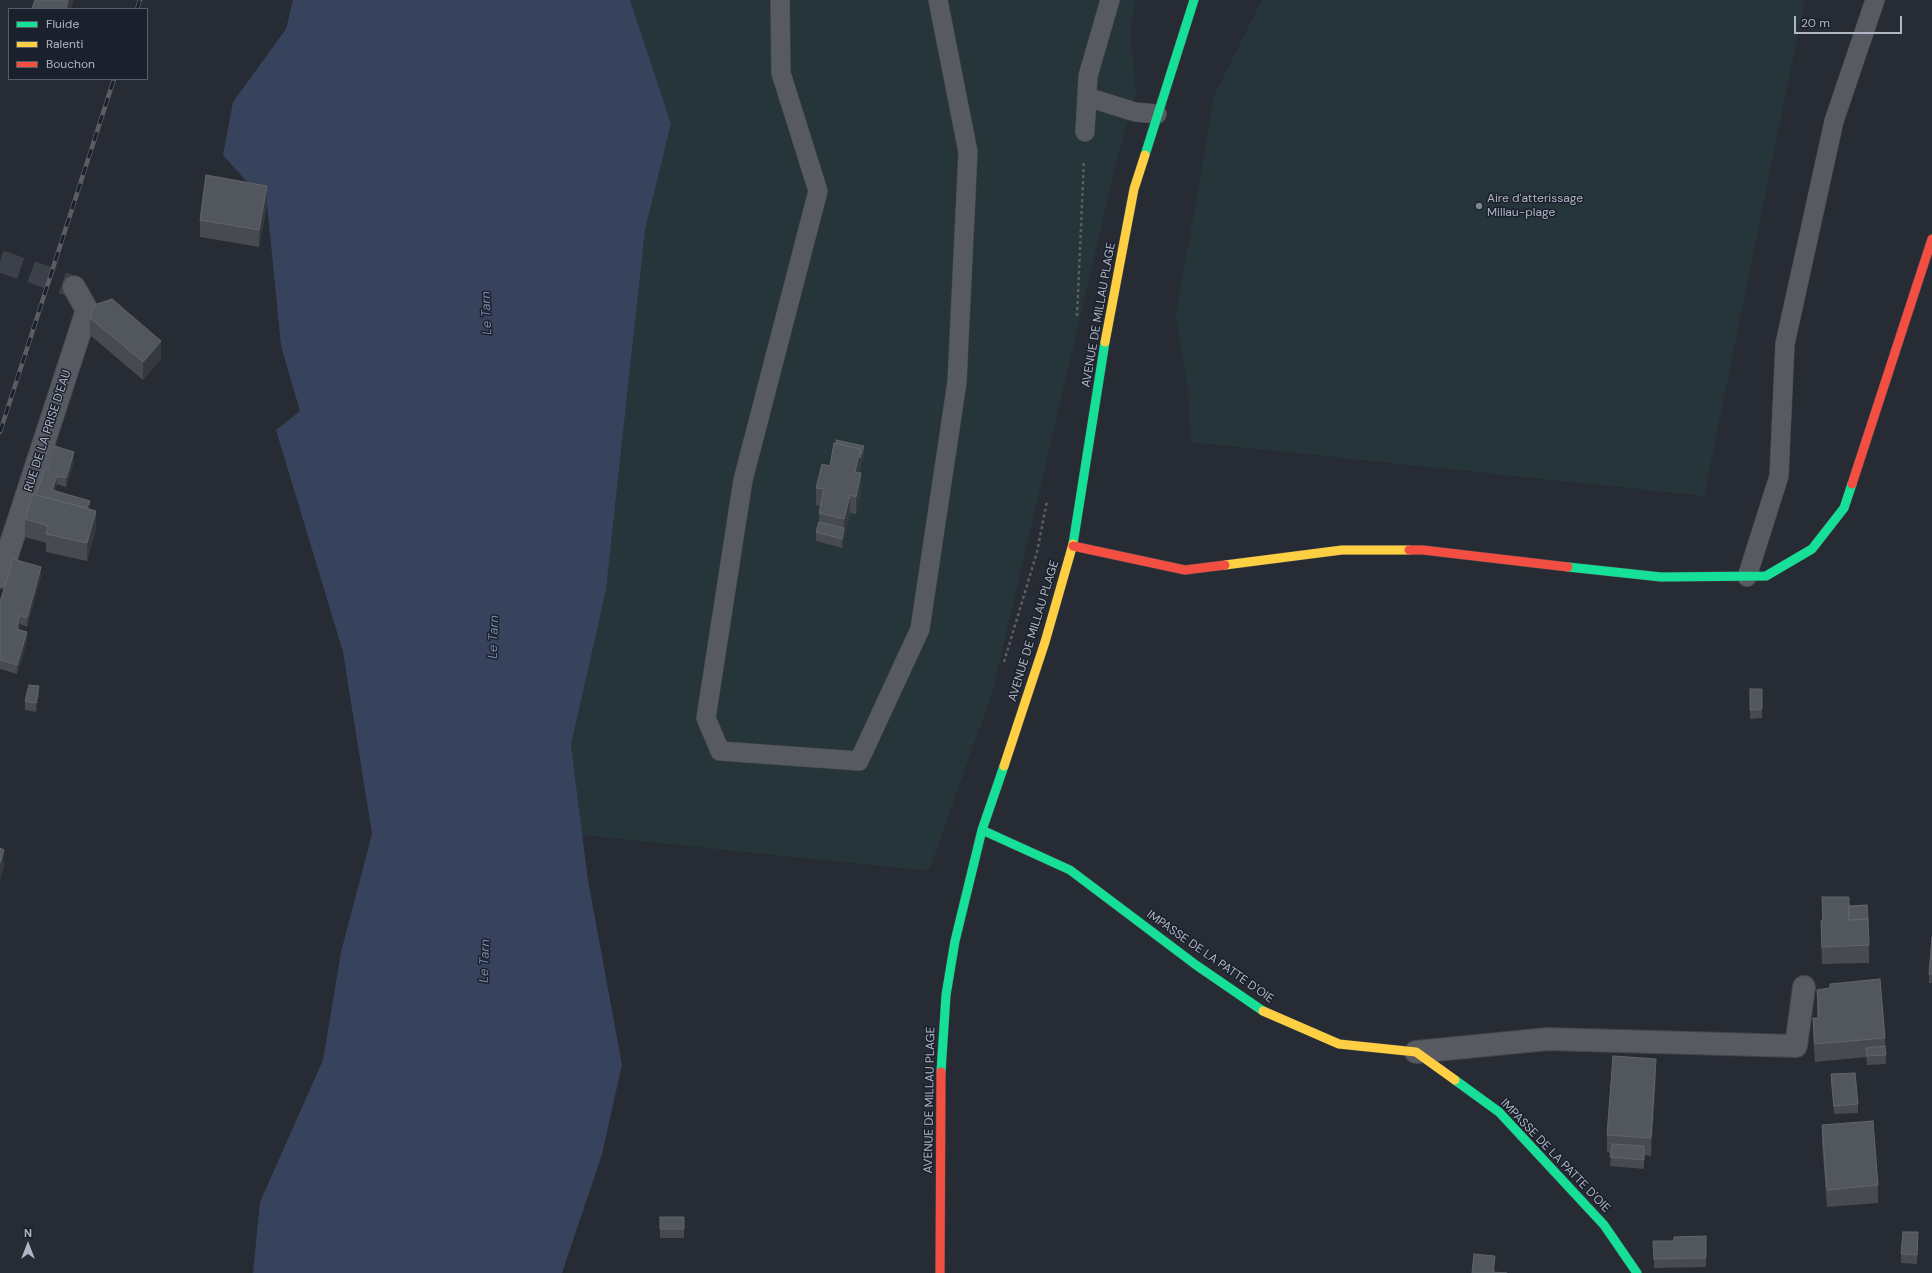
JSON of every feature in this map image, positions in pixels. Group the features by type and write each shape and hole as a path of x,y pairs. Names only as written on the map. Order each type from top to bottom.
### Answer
{"street":[{"name":"AVENUE DE MILLAU PLAGE","path":"940,1273 941,1055 946,995 955,941 982,830 1045,642 1073,546 1105,340 1134,189 1194,0"},
{"path":"1073,546 1185,570 1342,550 1423,550 1661,577 1766,576 1812,549 1844,508 1932,239"},
{"name":"RUE DE LA PRISE D'EAU","path":"0,576 87,310 74,288"},
{"name":"IMPASSE DE LA PATTE D'OIE","path":"982,830 1070,870 1196,965 1264,1012 1338,1044 1416,1052 1499,1112 1604,1225 1637,1273"},
{"path":"1416,1052 1548,1039 1796,1046 1804,987"}],"lane":[{"path":"780,0 781,73 818,191 743,480 706,718 720,751 859,761 920,629 957,382 968,152 938,0"},
{"path":"1085,132 1088,76 1110,0"},
{"path":"1747,577 1780,476 1785,344 1834,121 1875,0"},
{"path":"1087,97 1135,112 1157,114"}],"shaded area":[{"path":"630,0 1136,0 1130,28 1136,95 1119,151 993,690 929,871 582,835 571,745 606,590 645,230 671,124"},
{"name":"Aire d'atterissage Millau-plage","path":"1262,0 1805,0 1704,496 1191,442 1188,392 1176,316 1214,96"}],"water":[{"name":"Le Tarn","path":"293,0 630,0 671,124 645,230 606,590 571,745 588,880 622,1065 602,1154 562,1273 253,1273 260,1202 323,1060 341,952 372,834 343,652 276,430 300,411 281,346 267,204 223,155 233,102 286,29"}],"building":[{"path":"35,0 68,0 66,8 32,8"},
{"path":"206,175 267,186 259,230 200,220"},
{"path":"112,299 161,341 143,362 90,318 94,305"},
{"path":"836,440 864,446 860,458 860,449 836,443"},
{"path":"834,443 860,449 855,472 861,473 856,497 850,495 844,519 819,513 824,489 816,488 822,464 830,466"},
{"path":"55,446 74,452 66,478 57,476 52,490 90,501 87,508 36,495 45,468 48,468"},
{"path":"33,494 96,511 87,543 46,534 48,526 25,519"},
{"path":"819,522 844,528 842,539 816,532"},
{"path":"13,559 41,567 27,618 20,615 17,629 27,632 17,665 0,660 0,602"},
{"path":"29,685 39,686 36,703 25,701"},
{"path":"1750,689 1762,689 1762,709 1750,710"},
{"path":"0,848 4,850 0,863"},
{"path":"1822,897 1849,897 1849,920 1868,919 1869,945 1822,947"},
{"path":"1867,905 1868,919 1849,920 1849,906"},
{"path":"1932,937 1932,974 1929,974"},
{"path":"1880,979 1885,1038 1815,1044 1813,1018 1819,1018 1817,990 1830,988 1830,984"},
{"path":"1885,1046 1886,1055 1867,1056 1866,1048"},
{"path":"1613,1056 1656,1059 1651,1138 1607,1135"},
{"path":"1855,1073 1858,1104 1834,1106 1831,1074"},
{"path":"1873,1121 1878,1185 1827,1190 1822,1125"},
{"path":"1612,1144 1644,1146 1644,1160 1610,1157"},
{"path":"660,1217 684,1217 684,1229 660,1229"},
{"path":"1903,1232 1918,1232 1917,1255 1901,1254"},
{"path":"1706,1236 1706,1258 1654,1259 1653,1241 1674,1241 1674,1237"},
{"path":"1474,1254 1495,1256 1493,1272 1507,1273 1472,1273"}],"tunnel":[{"path":"0,261 74,287"}],"railway":[{"path":"137,8 140,0"},
{"path":"0,432 114,80"}],"traffic: fast":[{"path":"1145,155 1194,0"},
{"path":"1073,544 1105,342"},
{"path":"1568,567 1661,577 1766,576 1812,549 1844,508 1852,484"},
{"path":"941,1072 946,995 955,941 982,830 1004,766"},
{"path":"982,830 1070,870 1196,965 1263,1011"},
{"path":"1455,1080 1499,1112 1604,1225 1637,1273"}],"traffic: slow":[{"path":"1105,342 1134,189 1145,155"},
{"path":"1004,766 1045,642 1073,544"},
{"path":"1225,565 1342,550 1409,550"},
{"path":"1263,1011 1339,1044 1416,1052 1455,1080"}],"traffic: jam":[{"path":"1852,484 1932,239"},
{"path":"1073,546 1185,570 1225,565"},
{"path":"1409,550 1423,550 1568,567"},
{"path":"940,1273 941,1072"}],"place":[{"name":"Aire d'atterissage Millau-plage","path":"1479,206"}]}
